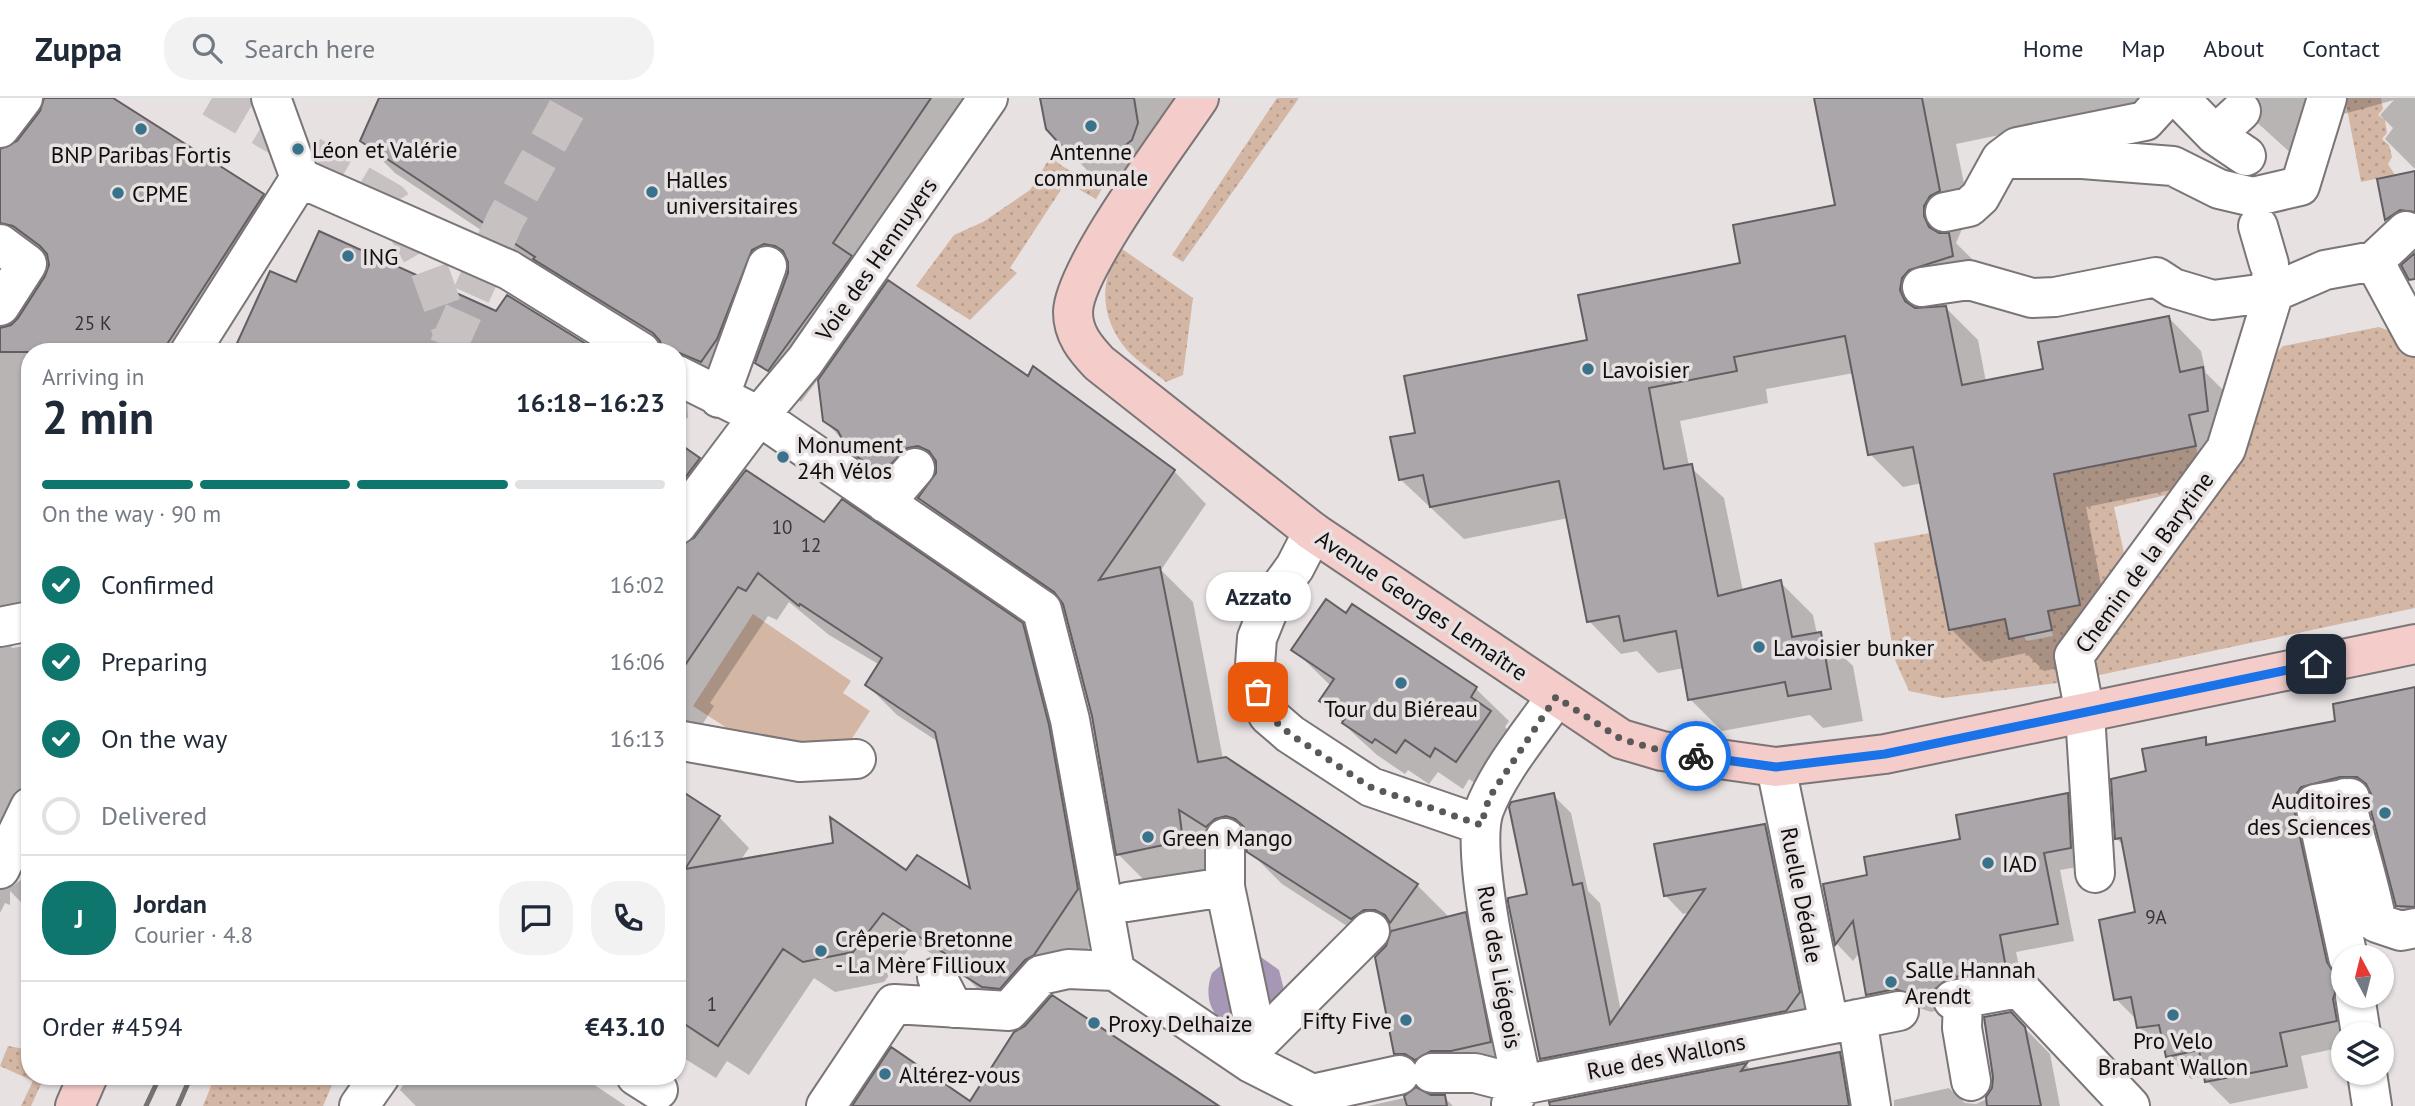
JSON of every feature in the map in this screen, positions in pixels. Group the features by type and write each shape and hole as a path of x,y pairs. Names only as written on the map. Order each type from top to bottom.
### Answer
{"street":[{"path":"0,128 23,98"},
{"path":"271,98 300,178 509,270 627,343"},
{"name":"Voie des Hennuyers","path":"686,513 759,416 806,361 988,98"},
{"name":"Avenue Georges Lemaître","path":"1199,98 1086,270 1074,302 1074,325 1085,348 1099,363 1313,532 1621,739 1662,751 1776,767 1885,754 2415,645"},
{"path":"1945,212 1969,207 1980,197 2001,159 2017,147 2145,121 2165,98"},
{"path":"2179,98 2245,173 2271,278"},
{"path":"2001,159 2082,159 2173,166 2219,189 2245,173 2300,186 2327,98"},
{"path":"196,343 300,178"},
{"path":"1922,287 1969,280 2032,298 2156,276 2173,288 2213,300 2271,278 2374,261 2406,230"},
{"path":"0,244 27,264 0,306"},
{"path":"2374,261 2415,337"},
{"path":"719,398 767,266"},
{"name":"Chemin de la Barytine","path":"2095,873 2085,714 2074,656 2225,449 2276,343 2271,278"},
{"path":"686,380 759,416 885,503 1035,620 1070,720 1105,903 1116,911"},
{"path":"885,503 915,468"},
{"path":"1313,532 1295,567 1275,596 1257,638 1255,665 1258,692 1268,715 1290,734 1370,787 1481,825"},
{"path":"0,627 21,623"},
{"name":"Rue des Liégeois","path":"1516,1095 1483,880 1481,825 1489,798 1556,697"},
{"path":"686,742 800,762 856,759"},
{"name":"Ruelle Dédale","path":"1776,767 1843,1022 1871,1106"},
{"path":"2355,945 2315,804 2347,798 2357,849 2374,873 2377,923 2401,931 2415,928"},
{"path":"0,869 21,826"},
{"path":"1225,838 1224,887 1255,1053"},
{"path":"1077,890 1116,911 1224,887"},
{"path":"826,1106 894,1004 945,992 1009,1010 1041,975 1068,969 1115,971 1116,911"},
{"path":"1255,1053 1370,931"},
{"name":"Rue des Wallons","path":"1115,971 1178,1029 1255,1053 1312,1094 1415,1074 1475,1073 1516,1095 1899,1011"},
{"path":"1971,1081 1958,999 2020,988 2130,1106"},
{"path":"75,1106 84,1085"},
{"path":"359,1106 374,1085"},
{"path":"2369,1085 2372,1106"}],"shaded area":[{"path":"1277,98 1299,98 1183,262 1172,255"},
{"path":"2345,98 2381,98 2383,109 2378,115 2385,120 2387,133 2382,139 2389,145 2392,157 2388,164 2395,175 2361,182"},
{"path":"1051,156 1065,168 1080,173 1096,174 1113,170 1096,199 1066,182 1010,268 1017,273 970,320 916,286 954,235 983,222 1030,190"},
{"path":"1122,249 1193,298 1183,375 1166,382 1127,350 1118,338 1107,313 1105,300 1109,274"},
{"path":"2379,327 2406,337 2415,351 2415,608 2090,677 2089,665 2265,366 2283,346"},
{"path":"2196,446 2199,461 2175,493 2114,507 2127,567 2065,682 1943,698 1909,691 1895,660 1874,543 1930,533 2008,618 2010,639 2024,636 2026,641 2053,636 2046,611 2079,604 2052,464 2064,473"},
{"path":"753,614 851,681 843,693 870,711 849,743 763,745 730,730 693,706"},
{"path":"1258,955 1279,970 1285,994 1242,1030 1224,1022 1212,1009 1209,983 1212,973 1232,956"},
{"path":"8,1046 21,1048 21,1076 0,1066"},
{"path":"31,1085 41,1085 31,1106 21,1106"},
{"path":"211,1085 332,1085 323,1106 203,1106"}],"building":[{"path":"44,98 113,98 264,194 168,343 21,343 21,352 0,352 0,328 11,325 18,318 45,276 49,265 47,254 40,246 13,226 0,223 0,149 17,141 40,111"},
{"name":"Halles universitaires","path":"379,98 931,98 833,243 852,256 768,371 755,363 788,273 788,262 783,251 775,246 764,244 752,250 717,339 701,362 686,356 686,343 661,343 653,333 533,259 535,257 360,141"},
{"name":"Antenne communale","path":"1040,98 1134,98 1138,123 1132,140 1122,148 1097,157 1076,156 1066,151 1046,129"},
{"name":"Lavoisier","path":"1814,98 1922,98 1940,191 1930,196 1924,206 1924,216 1929,227 1939,233 1949,233 1953,256 1909,270 1902,278 1900,290 1905,301 1915,308 1946,306 1962,385 2043,369 2038,342 2169,316 2180,372 2203,367 2208,411 2189,415 2196,446 2054,474 2080,605 2048,611 2052,630 2009,639 2005,619 1949,630 1913,447 1868,455 1845,336 1734,357 1737,371 1649,388 1664,469 1692,464 1718,596 1781,580 1792,637 1821,632 1831,689 1788,696 1785,682 1688,700 1676,631 1624,641 1619,616 1587,622 1559,481 1430,507 1423,475 1399,480 1390,437 1415,433 1404,376 1587,340 1578,295 1740,263 1733,225 1835,205"},
{"path":"2415,171 2415,212 2400,210 2385,220 2377,179"},
{"path":"319,231 496,311 507,295 584,343 237,343 270,271 296,282"},
{"path":"2415,253 2415,279 2409,280 2401,265"},
{"path":"888,280 1028,376 1033,366 1175,470 1099,580 1160,567 1198,762 1226,757 1418,884 1390,923 1385,915 1375,910 1364,910 1351,919 1247,852 1244,827 1235,819 1226,816 1215,819 1206,827 1179,810 1183,841 1116,855 1092,716 1063,604 1054,592 918,498 936,473 936,461 929,451 918,446 907,448 882,473 848,451 838,431 823,421 818,380"},
{"path":"686,448 700,458 686,476"},
{"path":"746,470 824,522 842,499 1023,623 1049,725 1078,889 1034,955 1025,960 1000,989 982,987 960,973 950,957 883,913 853,952 803,962 783,949 718,1046 686,1025 686,869 833,843 830,817 906,870 917,855 970,888 935,732 865,685 882,658 800,604 799,606 758,573 746,591 738,587 686,664 686,542 694,538"},
{"name":"Tour du Biéreau","path":"1326,599 1346,613 1352,604 1477,687 1471,697 1491,711 1456,762 1435,748 1430,757 1405,740 1396,753 1375,739 1372,743 1342,723 1345,718 1319,701 1334,679 1291,650"},
{"path":"2415,687 2415,907 2396,906 2370,807 2371,794 2366,784 2357,777 2340,777 2301,787 2295,796 2294,809 2327,962 2331,968 2331,1008 2335,1008 2337,1021 2280,1033 2287,1066 2205,1082 2199,1050 2166,1057 2159,1025 2137,1028 2131,997 2114,1000 2099,920 2135,912 2121,838 2115,839 2111,779 2146,771 2142,749 2206,737 2206,745 2335,721 2333,704"},
{"path":"1554,793 1573,885 1582,883 1610,1024 1705,889 1664,896 1654,844 1765,824 1800,992 1786,1011 1540,1059 1508,902 1508,898 1527,894 1509,807 1511,802"},
{"path":"2068,793 2071,848 2044,853 2058,924 2000,935 2006,968 1949,978 1934,990 1913,995 1895,989 1866,995 1853,921 1835,945 1823,884 1867,875 1864,857 1960,839 1956,815"},
{"path":"686,794 720,816 686,867"},
{"path":"1466,912 1491,1042 1451,1051 1431,1051 1415,1060 1405,1054 1394,1054 1375,957 1386,946 1391,931"},
{"path":"1052,995 1219,1106 852,1106 891,1047 970,1101 1014,1032 1025,1026"},
{"path":"2011,1012 2025,1027 2041,1106 1987,1106 1986,1097 1992,1088 1993,1077 1984,1017"},
{"path":"1840,1052 1849,1106 1550,1106 1549,1102 1747,1063 1741,1071"},
{"path":"1416,1087 1431,1095 1445,1095 1447,1106 1407,1106 1404,1096"}],"tunnel":[{"path":"212,98 391,202 428,266 453,335"},
{"path":"450,343 505,220 573,98"}],"railway":[{"path":"146,1106 156,1085"},
{"path":"178,1106 187,1085"}],"way so far":[{"path":"1258,692 1268,715 1290,734 1370,787 1481,825 1489,798 1556,697 1621,739 1662,751 1696,756"}],"place":[{"name":"Antenne communale","path":"1091,126"},
{"name":"BNP Paribas Fortis","path":"141,129"},
{"name":"Léon et Valérie","path":"298,149"},
{"name":"Halles universitaires","path":"652,192"},
{"name":"CPME","path":"118,193"},
{"name":"ING","path":"348,256"},
{"name":"Lavoisier","path":"1588,369"},
{"name":"Monument 24h Vélos","path":"783,457"},
{"name":"Lavoisier bunker","path":"1759,647"},
{"name":"Tour du Biéreau","path":"1401,683"},
{"name":"Azzato","path":"1258,692"},
{"name":"Auditoires des Sciences","path":"2385,813"},
{"name":"Green Mango","path":"1148,837"},
{"name":"IAD","path":"1988,863"},
{"name":"Crêperie Bretonne - La Mère Fillioux","path":"821,951"},
{"name":"Salle Hannah Arendt","path":"1891,982"},
{"name":"Pro Velo Brabant Wallon","path":"2173,1015"},
{"name":"Fifty Five","path":"1406,1020"},
{"name":"Proxy Delhaize","path":"1094,1023"},
{"name":"Altérez-vous","path":"885,1074"}],"route":[{"path":"1696,756 1776,767 1885,754 2316,664"}]}
